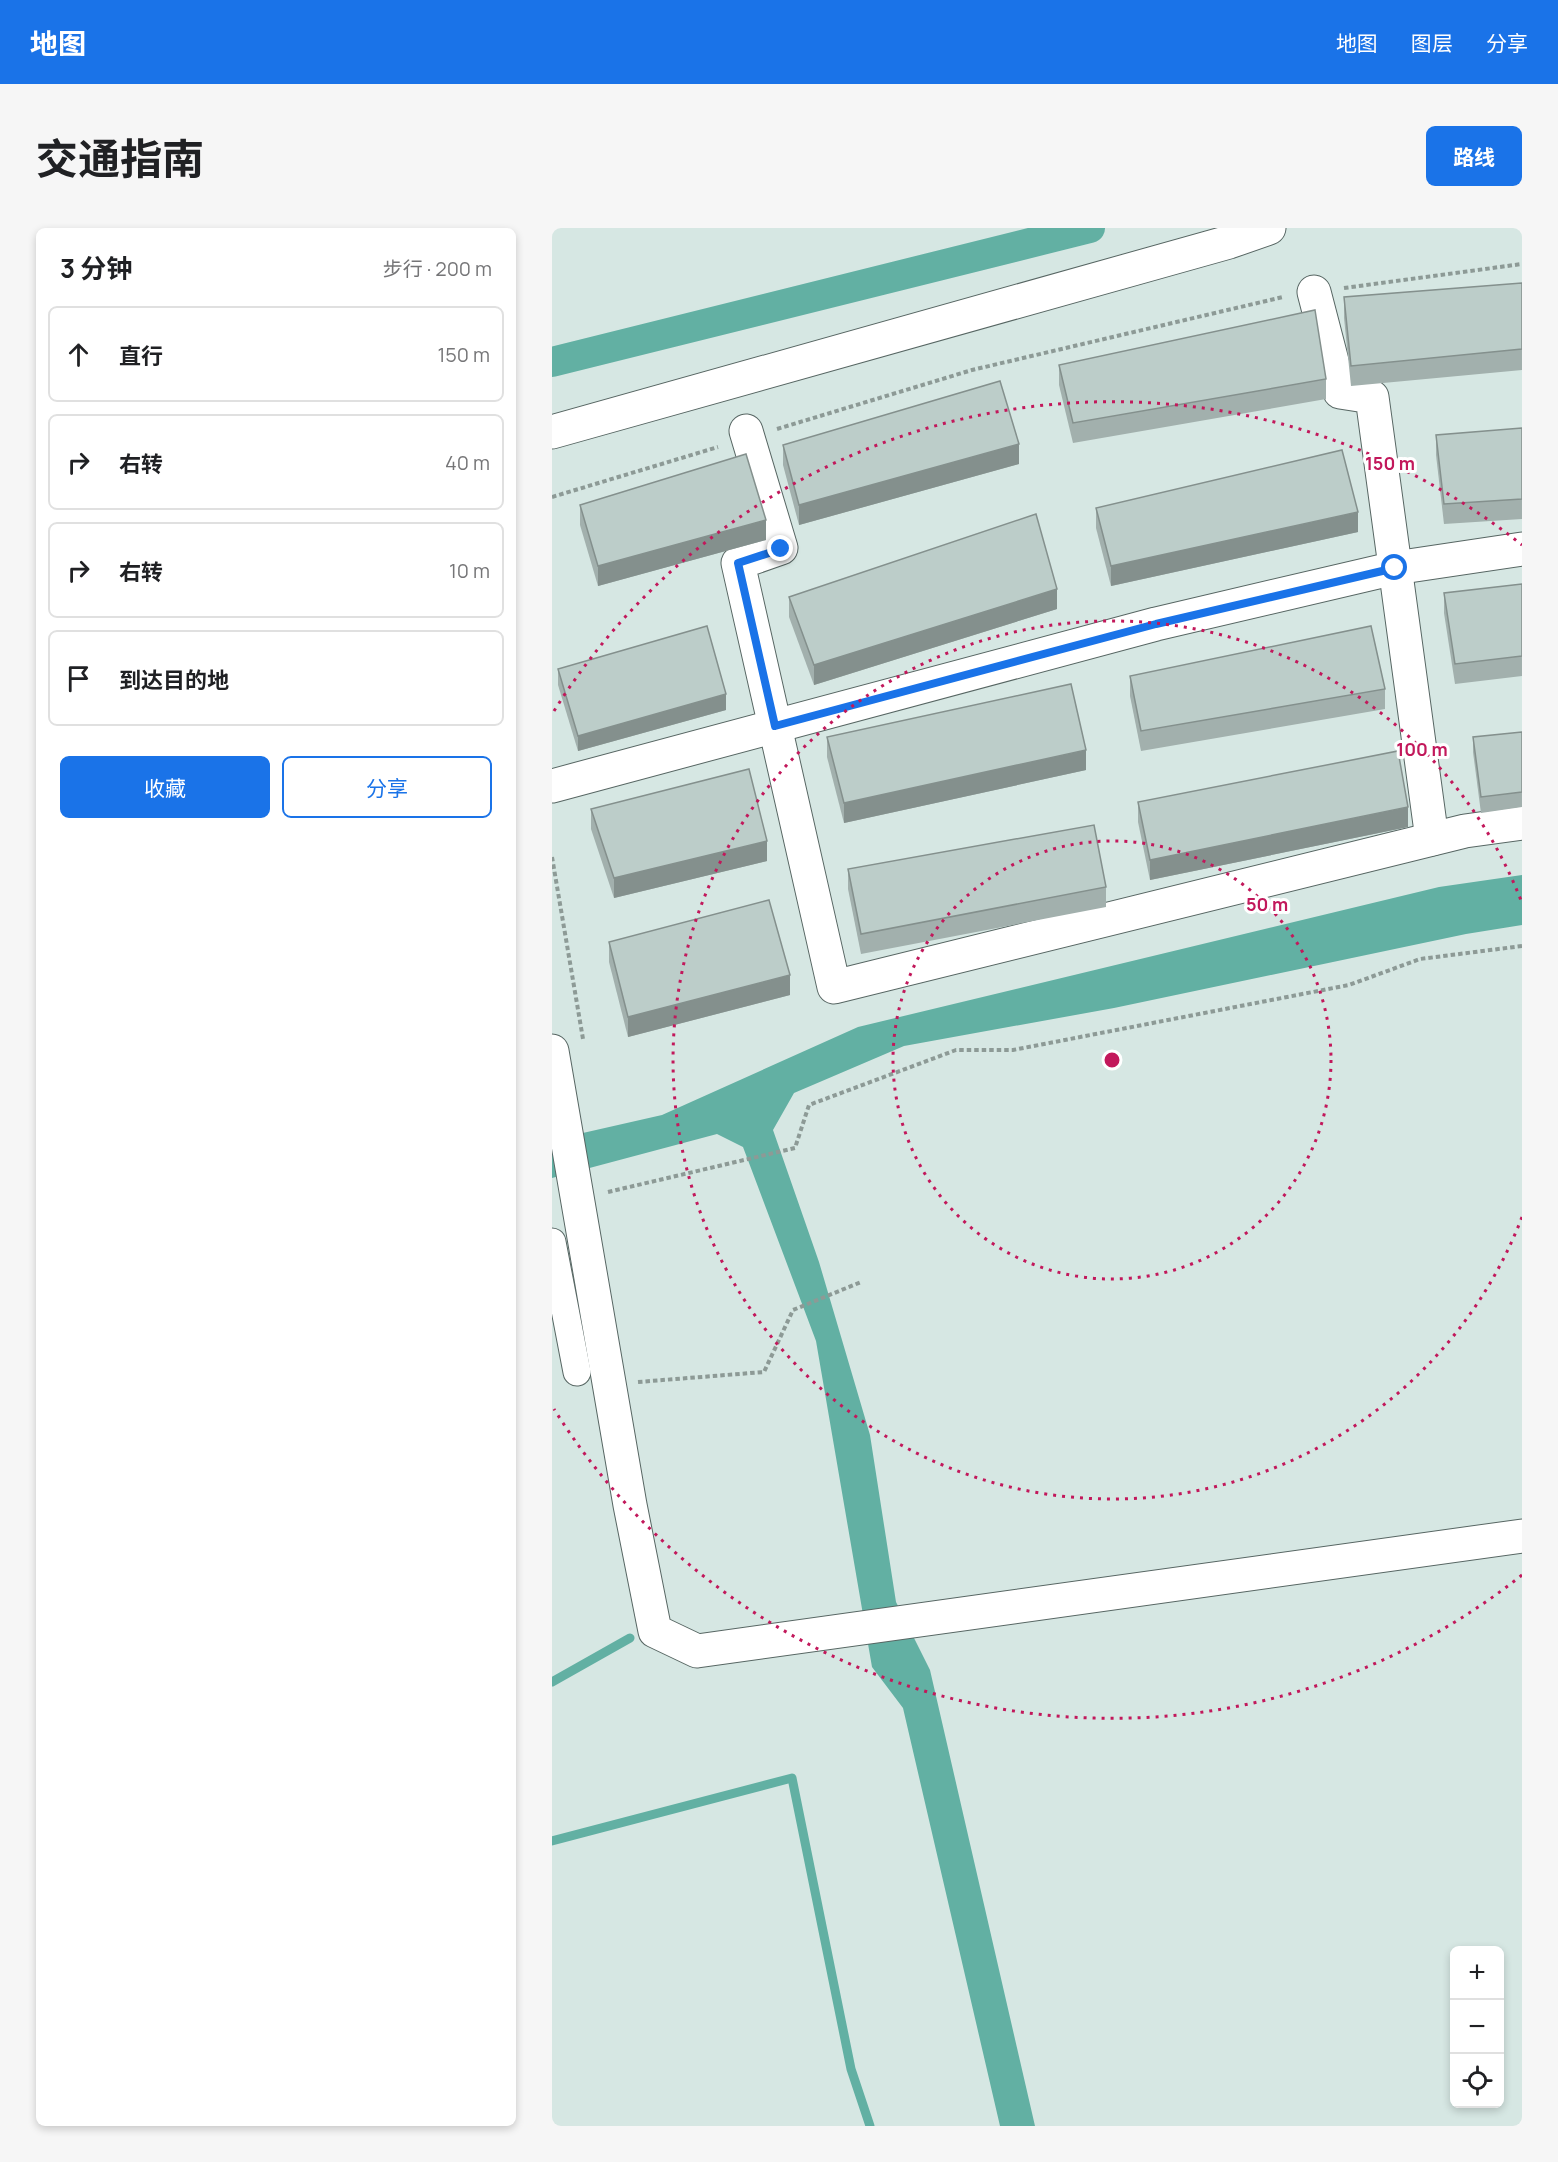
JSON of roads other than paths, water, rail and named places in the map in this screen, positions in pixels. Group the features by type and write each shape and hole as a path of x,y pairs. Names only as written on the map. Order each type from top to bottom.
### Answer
{"street":[{"path":"552,432 1229,242 1269,228"},
{"path":"1314,292 1340,392 1372,397 1432,839"},
{"path":"747,435 781,549 738,563 834,987 1465,831 1522,823"},
{"path":"552,786 1156,624 1395,568 1522,549"},
{"path":"552,1051 578,1199 592,1374"},
{"path":"552,1242 630,1504 656,1631 697,1651 1522,1536"}],"waterway":[{"path":"552,362 1090,228"},
{"path":"552,1682 630,1638"},
{"path":"552,1841 792,1778 851,2069 870,2126"}]}
